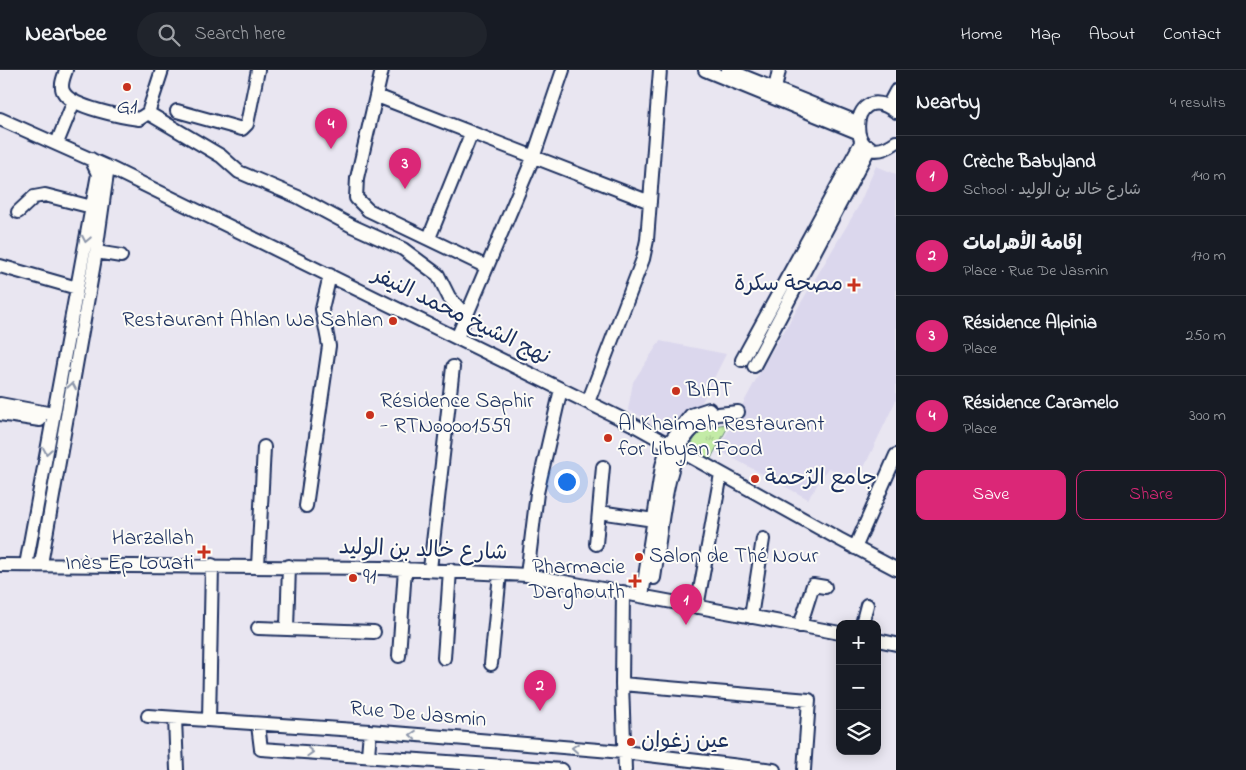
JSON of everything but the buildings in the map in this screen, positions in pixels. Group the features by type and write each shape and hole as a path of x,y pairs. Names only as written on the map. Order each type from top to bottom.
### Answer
{"street":[{"path":"66,70 62,84 63,93 74,101 139,119 148,113 162,70"},
{"path":"177,110 242,129 245,128 258,70"},
{"path":"382,70 357,178 356,198 368,210 487,266"},
{"path":"457,338 533,158 563,70"},
{"path":"588,402 643,259 647,240 660,70"},
{"path":"704,70 861,136"},
{"path":"728,70 775,89 861,136 880,149 896,142"},
{"path":"775,89 780,70"},
{"path":"754,366 861,136 861,113 868,106 878,104 892,109 896,91"},
{"path":"377,96 650,202"},
{"path":"57,143 74,101"},
{"path":"148,113 221,156 239,172 298,197 334,217 403,249 438,275 449,297 466,316"},
{"name":"نهج الشيخ محمد النيفر","path":"0,119 108,167 588,402 634,419 674,447 721,474 896,569"},
{"path":"429,238 471,134"},
{"path":"742,360 861,136"},
{"path":"26,565 98,174 90,159"},
{"path":"41,564 96,252 108,167"},
{"path":"18,212 34,197 45,195 92,207"},
{"path":"96,252 121,256"},
{"path":"0,266 77,288"},
{"path":"306,506 329,346 322,309 330,275"},
{"path":"430,569 453,367"},
{"path":"527,575 537,493 561,389"},
{"path":"0,404 53,418"},
{"path":"646,597 662,466 691,416 738,412"},
{"path":"0,414 53,418"},
{"path":"258,566 264,447"},
{"path":"646,597 672,469 674,447"},
{"path":"855,548 896,455"},
{"path":"596,544 603,467"},
{"path":"697,607 721,474"},
{"path":"599,512 654,520"},
{"path":"751,616 763,539"},
{"name":"شارع خالد بن الوليد","path":"0,564 405,568 527,575 836,632"},
{"path":"209,720 212,565"},
{"path":"287,628 289,566"},
{"path":"399,656 405,568"},
{"path":"444,658 450,570"},
{"path":"491,664 500,574"},
{"path":"800,626 813,585 825,587"},
{"path":"623,592 622,684 625,770"},
{"path":"863,620 868,604"},
{"path":"258,628 374,632"},
{"path":"881,641 896,644"},
{"path":"622,684 809,700 804,770"},
{"name":"Rue De Jasmin","path":"148,716 258,725 370,731 623,752 729,767 774,770"},
{"path":"175,718 177,770"},
{"name":"Rue De Jasmin","path":"258,725 261,749 562,770"},
{"path":"368,755 370,731"}],"shaded area":[{"name":"مصحة سكرة","path":"876,166 896,174 896,400 859,478 828,468 808,499 718,450 765,363 858,207"},
{"path":"660,341 726,354 702,402 673,432 628,410 633,382"}],"green space":[{"path":"730,423 710,460 688,449 701,429"}],"place":[{"name":"G1","path":"127,87"},
{"name":"Résidence Caramelo","path":"331,149"},
{"name":"Résidence Alpinia","path":"405,189"},
{"name":"مصحة سكرة","path":"854,285"},
{"name":"Restaurant Ahlan Wa Sahlan","path":"393,321"},
{"name":"BIAT","path":"676,391"},
{"name":"Résidence Saphir - RTN00001559","path":"370,415"},
{"name":"Al Khaimah Restaurant for Libyan Food","path":"608,438"},
{"name":"جامع الرٌحمة","path":"755,479"},
{"name":"Harzallah Inès Ep Louati","path":"204,552"},
{"name":"Salon de Thé Nour","path":"639,557"},
{"name":"91","path":"353,578"},
{"name":"Pharmacie Darghouth","path":"635,581"},
{"name":"Crèche Babyland","path":"686,625"},
{"name":"إقامة الأهرامات","path":"540,711"},
{"name":"عين زغوان","path":"631,742"}]}
